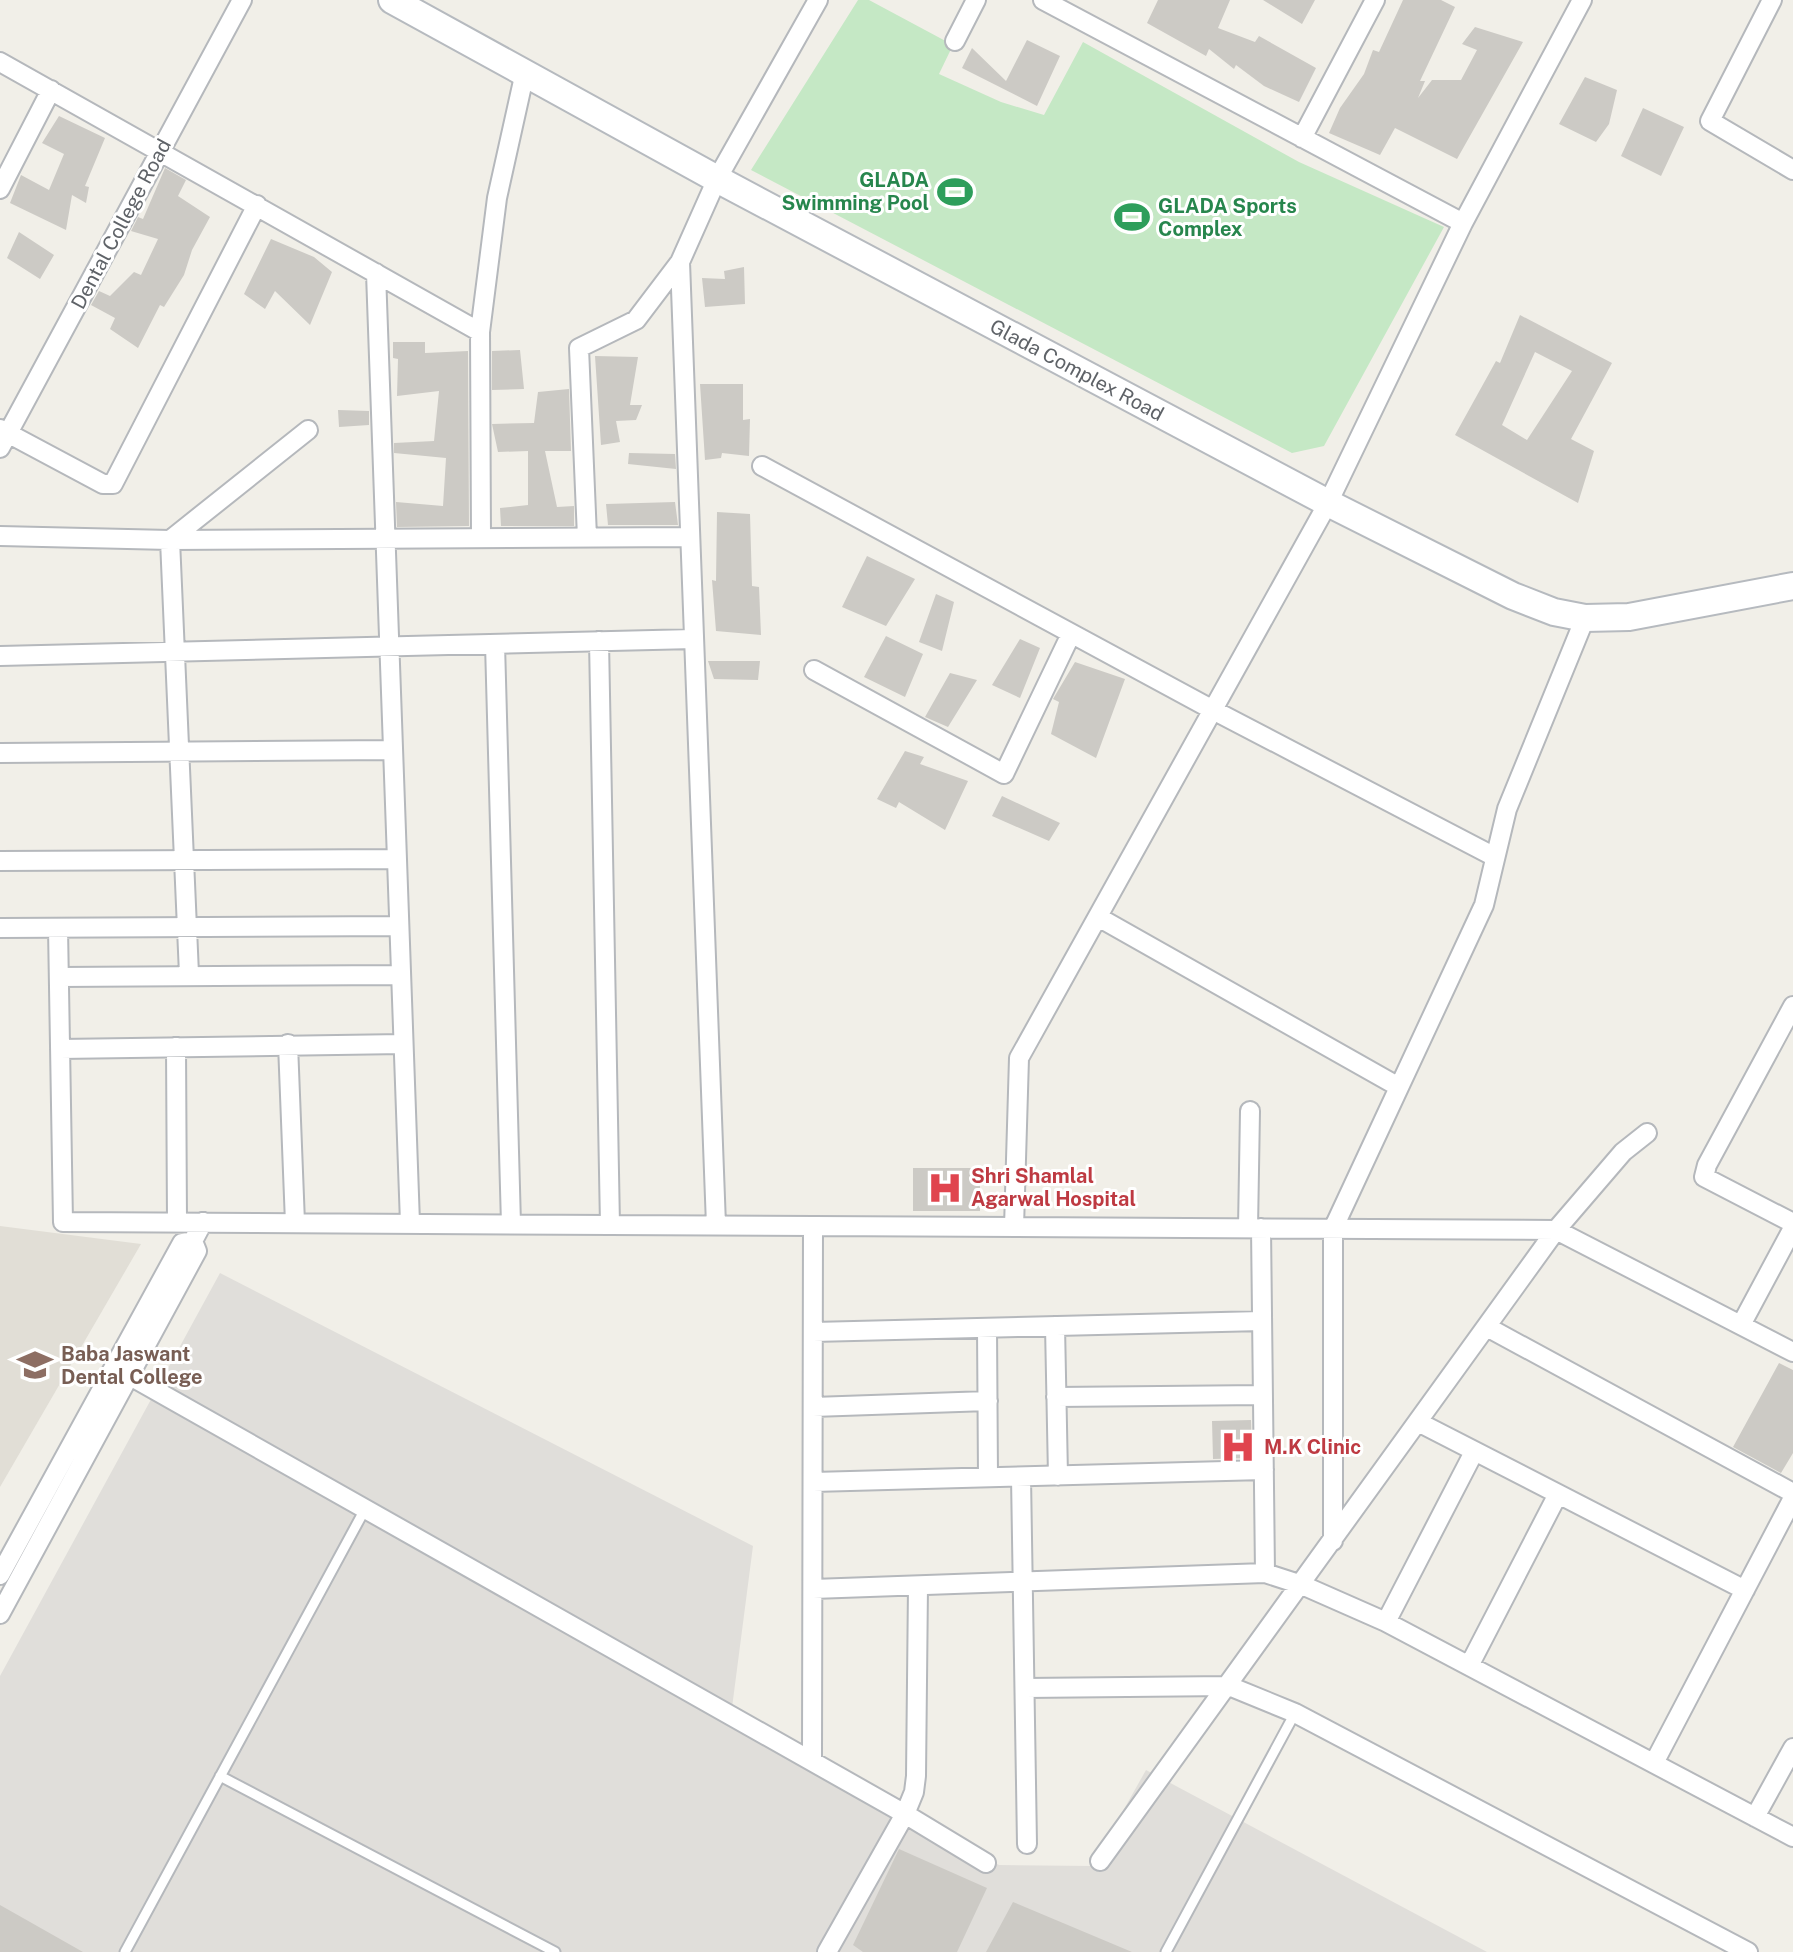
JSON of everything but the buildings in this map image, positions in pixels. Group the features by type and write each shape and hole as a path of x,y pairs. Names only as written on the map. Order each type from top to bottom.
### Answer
{"street":[{"name":"Dental College Road","path":"3,437 242,0"},
{"name":"Glada Complex Road","path":"392,0 717,179 1328,503 1513,596 1554,612 1585,618 1629,617 1682,610 1793,586"},
{"path":"587,537 579,348 636,320 680,262 717,179 818,0"},
{"path":"955,41 976,0"},
{"path":"1043,0 1463,223"},
{"path":"1302,138 1375,0"},
{"path":"1014,1227 1019,1058 1328,503 1463,223 1582,0"},
{"path":"1772,0 1710,121 1793,170"},
{"path":"0,62 480,332"},
{"path":"481,537 480,332 497,198 525,72"},
{"path":"0,189 51,90"},
{"path":"3,437 103,484 113,484 257,205"},
{"path":"680,262 716,1225"},
{"path":"376,273 410,1223"},
{"path":"170,540 308,430"},
{"path":"762,466 1213,710 1495,857"},
{"path":"0,536 170,540 385,536 690,537"},
{"path":"170,540 189,974"},
{"path":"1333,1541 1333,1229 1484,905 1507,809 1585,618"},
{"path":"814,670 1004,774 1071,634"},
{"path":"0,656 694,639"},
{"path":"599,641 610,1225"},
{"path":"495,644 511,1224"},
{"path":"0,753 393,750"},
{"path":"0,861 397,859"},
{"path":"1098,917 1399,1087"},
{"path":"0,928 399,926"},
{"path":"58,928 63,1222 1556,1230 1793,1352"},
{"path":"59,977 401,975"},
{"path":"1741,1325 1793,1226 1704,1177 1707,1165 1793,1006"},
{"path":"288,1044 295,1223"},
{"path":"60,1049 403,1044"},
{"path":"176,1047 177,1222"},
{"path":"1250,1111 1254,1228 1262,1321 1265,1573"},
{"path":"1100,1861 1556,1230 1623,1152 1647,1133"},
{"path":"0,1614 197,1251 193,1241 203,1222"},
{"path":"812,1760 813,1226"},
{"path":"0,1575 182,1243 193,1241"},
{"path":"813,1332 1262,1321"},
{"path":"1055,1326 1058,1476"},
{"path":"1487,1327 1793,1495 1654,1763"},
{"path":"987,1328 988,1477"},
{"path":"130,1376 364,1511 812,1760 986,1863"},
{"path":"1056,1397 1263,1395"},
{"path":"813,1407 988,1401"},
{"path":"1418,1422 1745,1590"},
{"path":"1386,1622 1474,1452"},
{"path":"813,1482 1264,1470"},
{"path":"1021,1477 1027,1844"},
{"path":"1470,1664 1558,1494"},
{"path":"813,1589 1265,1573 1302,1585 1386,1622 1793,1837"},
{"path":"827,1952 905,1814 914,1792 918,1586"},
{"path":"1025,1688 1229,1686 1295,1713 1748,1952"},
{"path":"1755,1817 1793,1748"}],"lane":[{"path":"125,1952 364,1511"},
{"path":"1169,1951 1295,1713"},
{"path":"220,1776 555,1952"}],"shaded area":[{"name":"Baba Jaswant Dental College","path":"0,1226 141,1244 0,1487"},
{"path":"220,1273 753,1546 730,1723 999,1865 1092,1866 1146,1770 1487,1952 0,1952 0,1676"}],"green space":[{"name":"GLADA Sports Complex","path":"858,0 869,0 953,45 939,74 1001,102 1044,115 1083,42 1299,162 1444,227 1324,446 1292,453 751,170"}],"place":[{"name":"GLADA Swimming Pool","path":"955,192"},
{"name":"GLADA Sports Complex","path":"1132,217"},
{"name":"Shri Shamlal Agarwal Hospital","path":"945,1188"},
{"name":"Baba Jaswant Dental College","path":"35,1365"},
{"name":"M.K Clinic","path":"1238,1447"}]}
